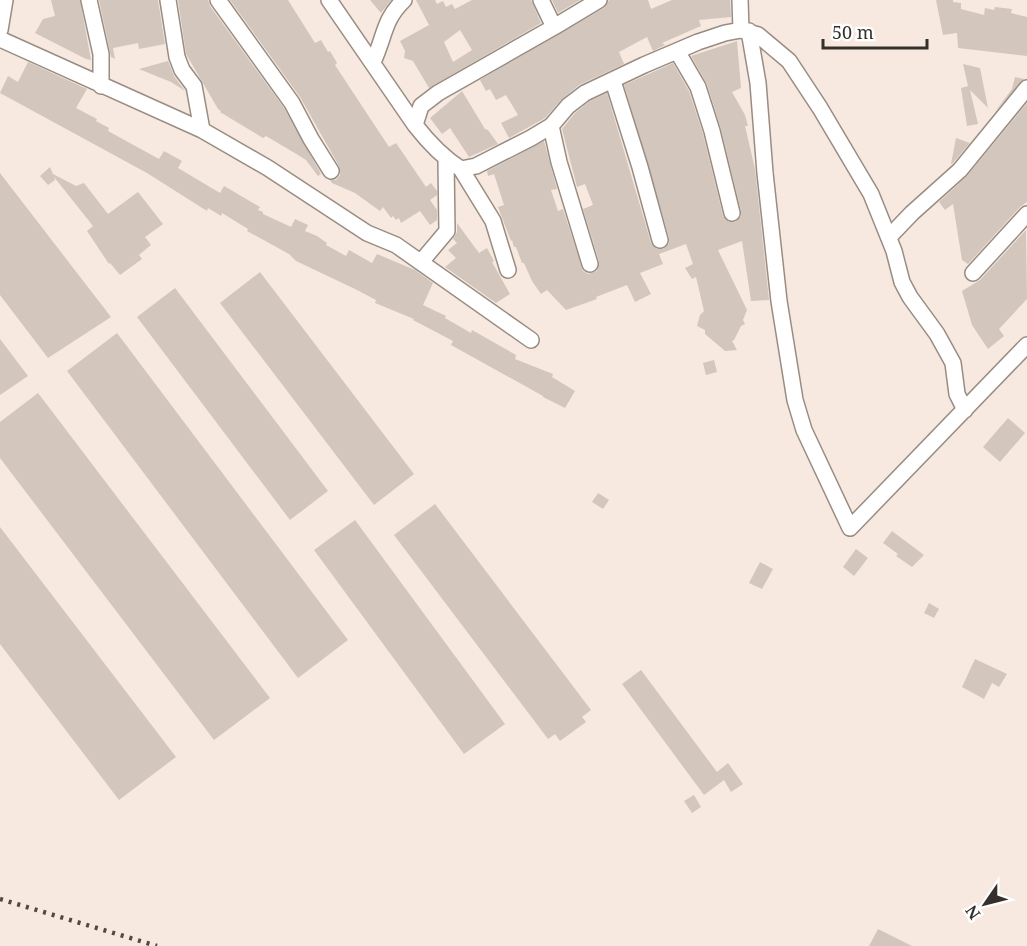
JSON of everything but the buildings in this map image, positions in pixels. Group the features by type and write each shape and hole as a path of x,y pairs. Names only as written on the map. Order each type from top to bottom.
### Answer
{"street":[{"path":"0,30 5,0"},
{"path":"89,0 100,54 101,86"},
{"path":"168,0 177,57 182,70 194,86 202,130"},
{"path":"218,0 292,103 331,171"},
{"path":"329,0 429,143 446,160 461,169 493,221 508,270"},
{"path":"373,62 381,45 387,21 404,0"},
{"path":"541,0 554,27"},
{"path":"415,125 421,106 438,93 599,0"},
{"path":"740,0 758,83 779,301 795,400 808,439 850,528 1027,345"},
{"path":"461,169 476,166 551,126 576,98 677,51 698,42 745,31 758,35 789,61 871,194 889,237 906,290 937,334 953,363 957,394 965,410"},
{"path":"0,39 202,130 268,168 367,233 396,245 531,339"},
{"path":"677,51 698,87 712,131 732,213"},
{"path":"613,81 660,240"},
{"path":"889,237 960,170 1027,88"},
{"path":"551,126 590,264"},
{"path":"421,262 447,231 446,160"},
{"path":"973,273 1027,214"}],"railway":[{"path":"0,899 157,946"}]}
